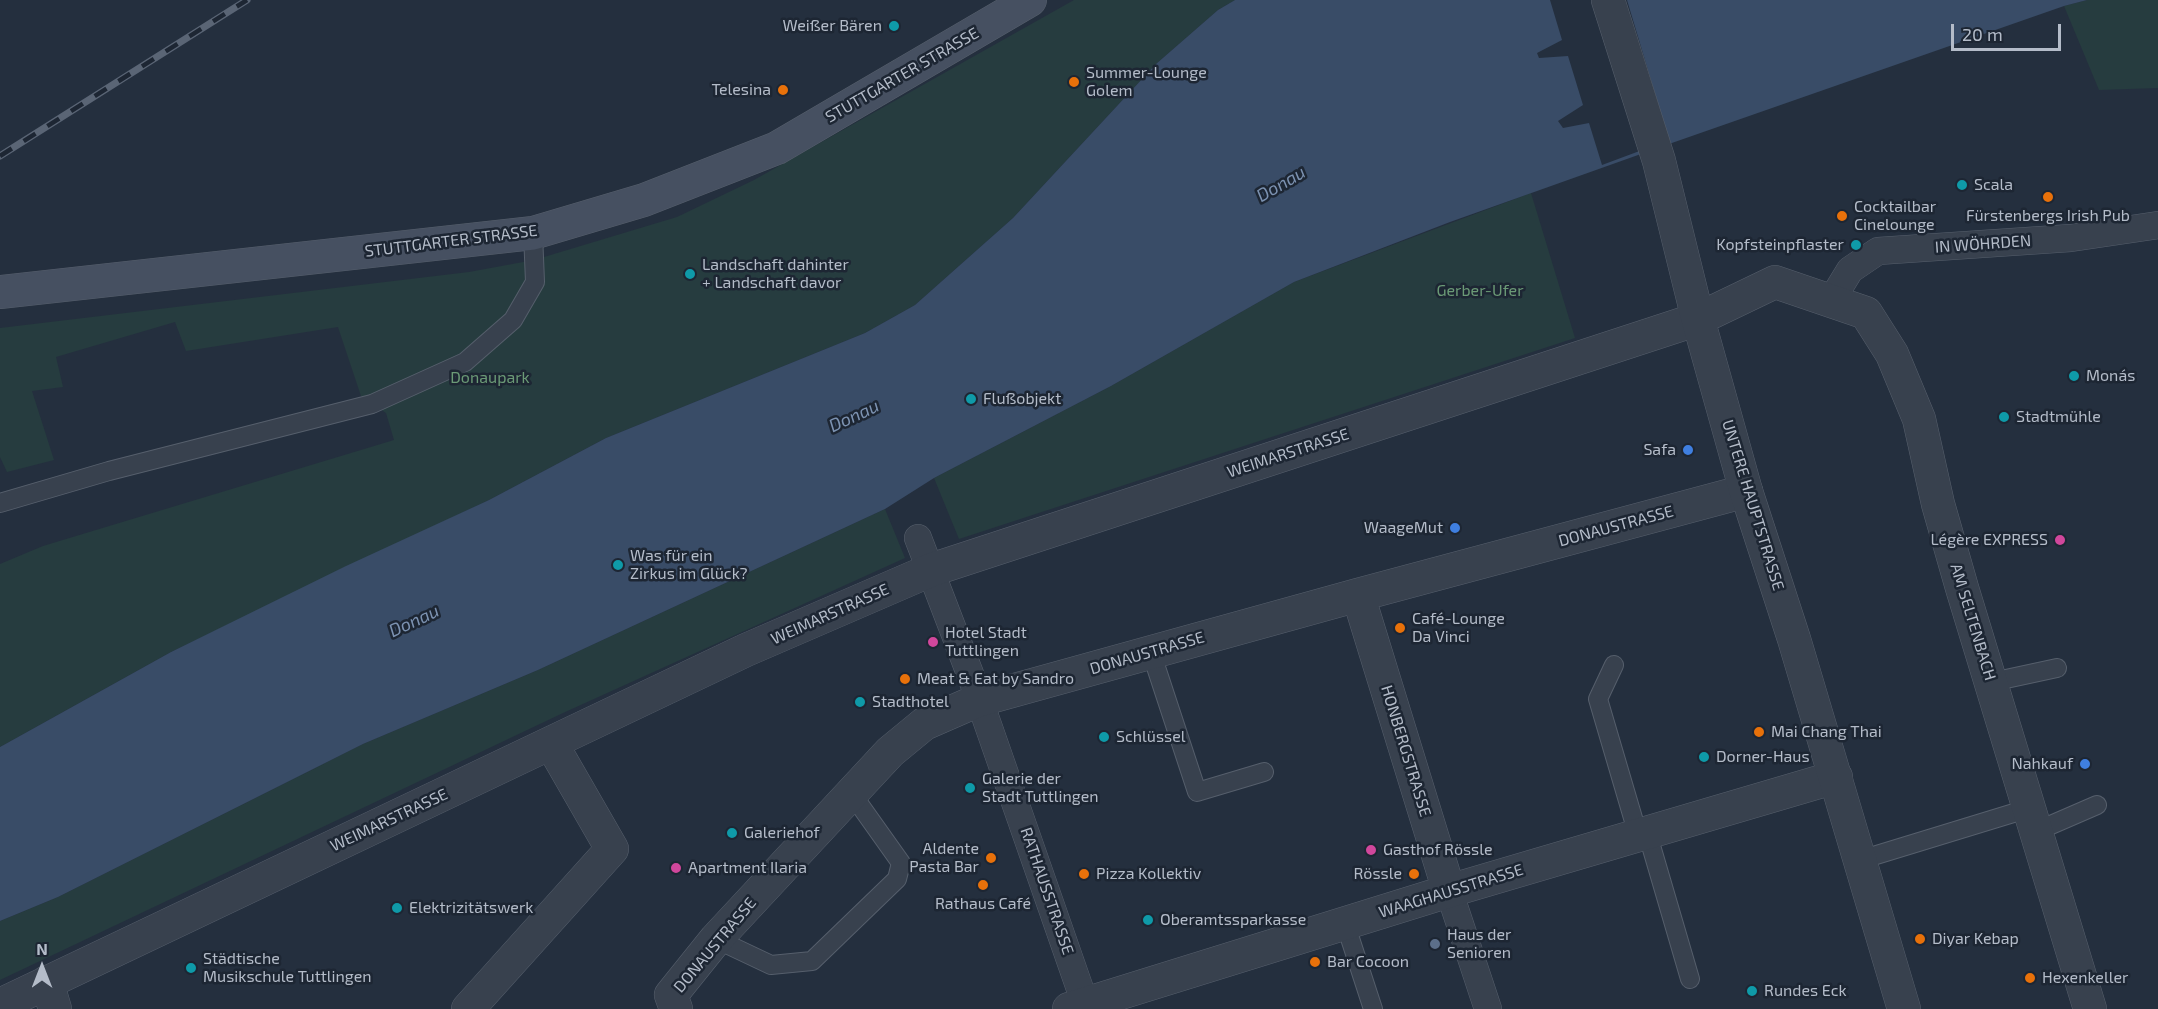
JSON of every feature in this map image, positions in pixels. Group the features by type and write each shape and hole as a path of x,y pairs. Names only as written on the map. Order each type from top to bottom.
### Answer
{"main road":[{"name":"STUTTGARTER STRASSE","path":"0,292 533,232 644,200 777,147 1030,0"}],"street":[{"name":"UNTERE HAUPTSTRASSE","path":"1608,0 1659,162 1698,319 1746,491 1794,639 1904,1009"},
{"name":"IN WÖHRDEN","path":"1831,301 1850,270 1878,251 2071,238 2158,225"},
{"name":"AM SELTENBACH","path":"1698,319 1775,282 1866,313 1892,354 1919,419 1938,504 2090,1009"},
{"name":"WEIMARSTRASSE","path":"0,1005 51,995 551,743 757,645 931,570 1698,319"},
{"name":"DONAUSTRASSE","path":"676,1009 671,994 716,939 890,752 924,724 979,700 1746,491"},
{"name":"RATHAUSSTRASSE","path":"918,538 979,700 1080,1007"},
{"name":"HONBERGSTRASSE","path":"1358,595 1449,891 1488,1009"},
{"path":"468,1009 612,849 551,743"},
{"name":"WAAGHAUSSTRASSE","path":"1080,1007 1449,891 1836,777"}],"lane":[{"path":"0,503 109,471 372,404 465,362 513,320 535,282 533,232"},
{"path":"1151,652 1197,792 1264,772"},
{"path":"1614,665 1598,699 1690,979"},
{"path":"1992,682 2057,668"},
{"path":"716,939 771,965 812,960 897,879 901,863 852,794"},
{"path":"1860,860 2097,805"},
{"path":"1345,923 1373,1009"}],"green space":[{"name":"Donaupark","path":"1074,0 1235,0 1218,10 1156,64 1013,218 915,305 865,333 606,438 489,500 171,652 0,747 0,564 43,546 394,440 386,413 361,396 338,327 186,351 175,322 56,357 63,387 32,391 54,460 7,472 0,457 0,328 469,272 534,260 677,217 754,180"},
{"path":"2087,0 2158,0 2158,88 2099,90 2064,6"},
{"name":"Gerber-Ufer","path":"1531,193 1575,338 959,539 934,478 1111,386 1294,282"},
{"path":"885,509 905,558 563,713 0,980 0,921 58,897 363,744 538,670"}],"water":[{"name":"Donau","path":"1235,0 2087,0 2064,6 1669,144 1450,222 1294,282 1111,386 934,478 885,509 538,670 363,744 58,897 0,921 0,747 171,652 346,566 489,500 606,438 865,333 915,305 1013,218 1156,64 1218,10"}],"pier":[{"path":"1550,0 1627,0 1669,140 1602,165 1589,123 1563,128 1558,121 1583,105 1568,56 1539,58 1537,53 1562,40"}],"railway":[{"path":"0,156 247,0"}],"place":[{"name":"Weißer Bären","path":"894,26"},
{"name":"Summer-Lounge Golem","path":"1074,82"},
{"name":"Telesina","path":"783,90"},
{"name":"Scala","path":"1962,185"},
{"name":"Fürstenbergs Irish Pub","path":"2048,197"},
{"name":"Cocktailbar Cinelounge","path":"1842,216"},
{"name":"Kopfsteinpflaster","path":"1856,245"},
{"name":"Landschaft dahinter + Landschaft davor","path":"690,274"},
{"name":"Monás","path":"2074,376"},
{"name":"Flußobjekt","path":"971,399"},
{"name":"Stadtmühle","path":"2004,417"},
{"name":"Safa","path":"1688,450"},
{"name":"WaageMut","path":"1455,528"},
{"name":"Légère EXPRESS","path":"2060,540"},
{"name":"Was für ein Zirkus im Glück?","path":"618,565"},
{"name":"Café-Lounge Da Vinci","path":"1400,628"},
{"name":"Hotel Stadt Tuttlingen","path":"933,642"},
{"name":"Meat & Eat by Sandro","path":"905,679"},
{"name":"Stadthotel","path":"860,702"},
{"name":"Mai Chang Thai","path":"1759,732"},
{"name":"Schlüssel","path":"1104,737"},
{"name":"Dorner-Haus","path":"1704,757"},
{"name":"Nahkauf","path":"2085,764"},
{"name":"Galerie der Stadt Tuttlingen","path":"970,788"},
{"name":"Galeriehof","path":"732,833"},
{"name":"Gasthof Rössle","path":"1371,850"},
{"name":"Aldente Pasta Bar","path":"991,858"},
{"name":"Apartment Ilaria","path":"676,868"},
{"name":"Pizza Kollektiv","path":"1084,874"},
{"name":"Rössle","path":"1414,874"},
{"name":"Rathaus Café","path":"983,885"},
{"name":"Elektrizitätswerk","path":"397,908"},
{"name":"Oberamtssparkasse","path":"1148,920"},
{"name":"Diyar Kebap","path":"1920,939"},
{"name":"Haus der Senioren","path":"1435,944"},
{"name":"Bar Cocoon","path":"1315,962"},
{"name":"Städtische Musikschule Tuttlingen","path":"191,968"},
{"name":"Hexenkeller","path":"2030,978"},
{"name":"Rundes Eck","path":"1752,991"}]}
